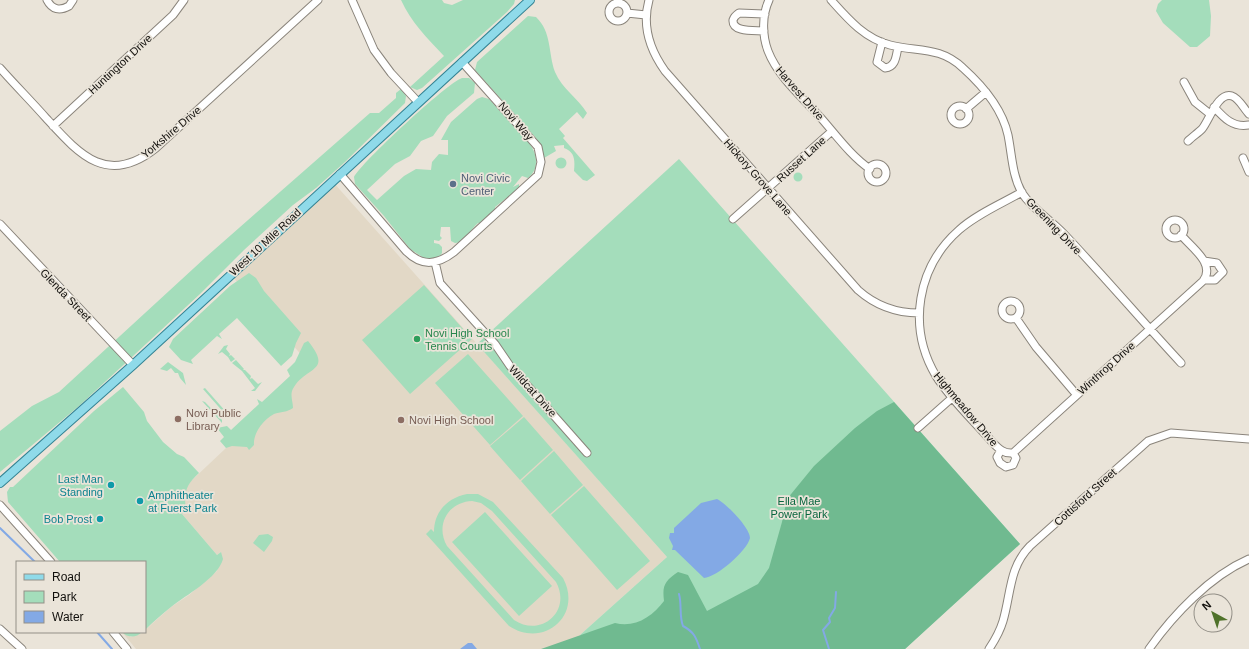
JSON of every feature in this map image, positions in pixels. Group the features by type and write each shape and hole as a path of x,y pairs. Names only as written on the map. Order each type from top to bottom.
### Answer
{"main road":[{"name":"West 10 Mile Road","path":"0,483 133,365 528,1"}],"street":[{"path":"47,0 51,6 59,9 69,6 73,0"},
{"name":"Huntington Drive","path":"53,126 173,15 184,0"},
{"name":"Yorkshire Drive","path":"0,68 75,149 94,162 113,166 136,162 156,148 318,0"},
{"path":"352,0 374,50 391,74 418,102"},
{"name":"Hickory Grove Lane","path":"649,0 646,15 650,44 659,64 862,294 889,309 919,313"},
{"name":"Harvest Drive","path":"769,0 765,14 764,31 767,50 777,68 832,131 870,169"},
{"name":"Greening Drive","path":"831,0 856,27 882,42 898,47 929,50 949,58 964,68 986,92 996,106 1005,126 1012,166 1022,192 1034,209 1062,232 1181,363"},
{"path":"627,13 646,15"},
{"path":"764,31 740,29 736,27 733,21 735,16 739,13 765,14"},
{"path":"882,42 877,62 885,68 891,67 894,64 898,47"},
{"name":"Novi Way","path":"435,262 454,252 526,187 538,175 541,162 538,147 462,62"},
{"path":"1184,82 1195,102 1210,114"},
{"path":"966,108 986,92"},
{"path":"1188,141 1202,128 1214,107 1221,99 1230,95 1238,100 1249,114"},
{"path":"1214,107 1230,122 1239,125 1249,125"},
{"name":"Russet Lane","path":"734,219 832,131"},
{"path":"1244,158 1249,172"},
{"path":"340,174 412,258 427,264 435,262"},
{"name":"Highmeadow Drive","path":"1010,453 1001,450 953,397 932,368 922,343 919,313 925,279 930,268 945,245 966,224 1022,192"},
{"name":"Glenda Street","path":"0,224 133,365"},
{"path":"1181,235 1204,261"},
{"name":"Winthrop Drive","path":"1204,261 1217,263 1223,272 1215,280 1204,280"},
{"name":"Winthrop Drive","path":"1010,453 1204,280 1208,270 1204,261"},
{"name":"Wildcat Drive","path":"435,262 440,283 495,344 510,366 587,452"},
{"path":"1016,318 1036,347 1076,394"},
{"path":"918,428 953,397"},
{"name":"Cottisford Street","path":"989,649 1001,628 1013,573 1020,557 1030,546 1148,441 1171,433 1249,438"},
{"path":"1001,450 997,457 1000,463 1006,467 1012,465 1016,458 1010,453"},
{"path":"0,505 50,561"},
{"path":"1149,649 1164,628 1183,608 1218,578 1249,559"},
{"path":"0,629 22,649"},
{"path":"114,633 127,649"}],"shaded area":[{"name":"Novi High School","path":"333,182 667,557 580,635 592,649 136,649 123,633 131,637 146,633 146,629 171,607 189,595 217,571 221,552 217,555 182,514 186,509 184,498 186,489 190,482 312,367 231,275"}],"green space":[{"path":"401,0 442,0 444,3 452,5 463,0 515,0 514,4 507,12 422,88 417,90 410,87 444,56 415,23"},
{"path":"1162,0 1209,0 1211,16 1210,36 1197,47 1190,47 1163,23 1156,11 1158,4"},
{"path":"528,16 536,17 545,29 553,65 558,78 587,113 583,119 577,112 559,129 565,136 563,138 595,175 587,181 583,180 574,171 574,157 564,148 564,145 554,146 556,151 544,158 536,138 475,70 477,62"},
{"path":"462,78 469,78 475,83 474,93 447,116 433,136 421,141 410,156 395,164 367,190 377,200 404,176 416,169 431,170 432,162 439,154 448,155 448,140 441,140 451,122 477,99 482,97 489,99 529,143 534,151 536,166 528,178 522,176 513,187 519,184 519,188 495,207 495,211 481,223 478,223 461,241 455,243 451,241 450,227 441,227 440,236 442,238 439,241 434,240 434,243 439,244 442,247 442,253 438,258 424,258 410,249 384,216 355,184 354,177 372,156 405,124 453,83"},
{"path":"401,89 406,96 405,103 345,162 316,188 293,205 244,250 200,294 79,406 0,472 0,431 32,406 59,392 206,257 370,113 379,113 396,98 396,93"},
{"path":"559,158 563,158 565,159 565,167 559,168 556,165 556,161"},
{"name":"Ella Mae Power Park","path":"679,159 1020,544 905,649 580,635 667,557 477,344"},
{"path":"798,172 803,177 798,182 793,177"},
{"path":"249,273 256,278 264,291 301,333 292,356 281,366 237,318 219,334 222,339 217,336 191,360 193,364 181,360 169,347 173,339 230,286"},
{"name":"Novi High School Tennis Courts","path":"424,285 472,339 410,394 362,340"},
{"path":"308,341 315,351 318,358 318,364 299,380 294,387 291,395 293,408 274,414 266,420 257,432 254,445 249,450 247,447 232,446 226,448 220,441 224,437 217,428 227,426 231,430 259,404 257,399 262,402 290,376 287,370 295,362 304,343"},
{"path":"228,345 226,349 230,354 229,356 231,355 235,359 231,362 222,352 218,354 224,346"},
{"path":"468,354 523,416 490,445 435,383"},
{"path":"236,360 244,369 243,370 251,376 250,379 252,378 258,384 262,382 255,391 251,391 255,388 242,371 232,363"},
{"path":"168,362 183,373 186,385 178,373 175,373 171,368 167,371 160,369"},
{"path":"123,387 144,412 147,421 163,442 177,454 184,457 199,473 191,481 187,489 185,498 186,509 182,514 217,555 221,552 223,559 215,573 201,586 168,610 146,629 146,561 59,561 8,502 7,492 10,487 13,487 94,411"},
{"path":"205,388 227,413 233,409 232,413 228,415 225,414 203,389"},
{"path":"202,401 205,402 222,420 222,423"},
{"path":"894,402 1020,544 905,649 541,649 615,623 629,624 642,620 654,612 664,601 665,584 678,572 688,575 707,611 758,584 769,568 787,499 814,466 855,428 877,411"},
{"path":"524,417 553,450 520,480 490,446"},
{"path":"554,451 583,485 550,514 521,481"},
{"path":"584,486 650,561 617,590 551,515"},
{"path":"467,494 478,494 493,502 563,578 568,592 568,604 564,616 557,624 547,631 535,633 522,632 509,626 426,534 431,529 434,532 436,518 443,507 453,499","holes":["472,501 481,503 492,511 556,582 560,593 560,603 557,612 551,619 543,624 534,626 524,625 514,620 447,546 442,530 443,523 450,510 464,502"]},
{"path":"485,512 552,586 519,616 452,542"},
{"path":"268,534 273,537 272,541 264,552 253,543 259,535"},
{"path":"124,633 140,633 132,636"}],"water":[{"path":"717,499 737,517 746,528 750,538 738,556 710,577 704,578 675,550 672,550 673,546 669,538 670,533 674,533 674,528 701,503"},
{"path":"468,643 472,643 477,649 460,649"}],"waterway":[{"path":"0,528 34,561"},
{"path":"829,649 823,630 830,622 829,618 835,608 836,592"},
{"path":"679,594 683,626 690,630 694,635 700,649"},
{"path":"98,633 112,649"}],"place":[{"name":"Novi Civic Center","path":"453,184"},
{"name":"Novi High School Tennis Courts","path":"417,339"},
{"name":"Novi Public Library","path":"178,419"},
{"name":"Novi High School","path":"401,420"},
{"name":"Last Man Standing","path":"111,485"},
{"name":"Amphitheater at Fuerst Park","path":"140,501"},
{"name":"Bob Prost","path":"100,519"}]}
